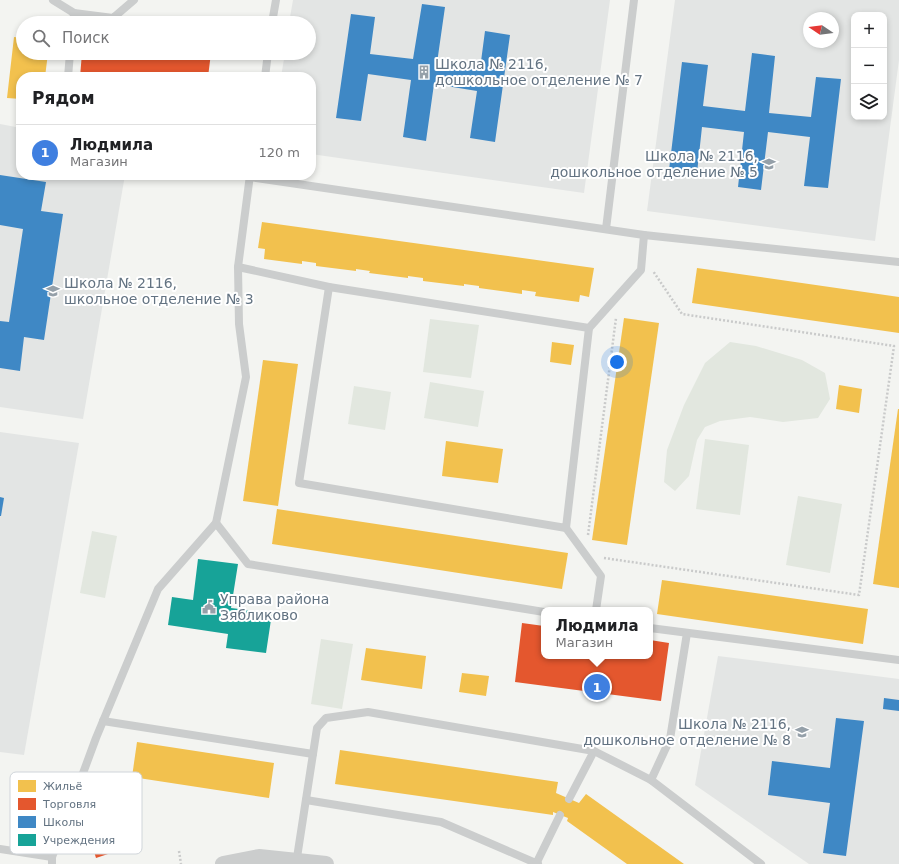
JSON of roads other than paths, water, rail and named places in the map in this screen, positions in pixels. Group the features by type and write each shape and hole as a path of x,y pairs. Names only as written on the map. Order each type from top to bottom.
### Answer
{"street":[{"path":"223,864 259,857 326,864"}],"lane":[{"path":"53,0 74,13 97,16"},
{"path":"115,16 134,0"},
{"path":"273,16 276,0"},
{"path":"606,230 634,0"},
{"path":"68,72 69,60"},
{"path":"266,72 267,60"},
{"path":"84,772 103,721 158,589 216,523 246,377 239,324 238,267 249,180"},
{"path":"276,180 606,230 899,262"},
{"path":"596,607 600,576 566,528 589,328 640,270 644,235"},
{"path":"238,267 329,287 589,328"},
{"path":"329,287 300,484 566,528"},
{"path":"216,523 248,564 541,612"},
{"path":"653,628 899,660"},
{"path":"651,780 670,740 687,632"},
{"path":"296,862 317,728 326,718 368,712 594,751 651,780 761,864"},
{"path":"103,721 313,754"},
{"path":"569,799 594,751"},
{"path":"306,800 441,822 537,864 560,815"},
{"path":"0,849 10,851"},
{"path":"22,854 52,861"}],"place":[{"name":"Школа № 2116, дошкольное отделение № 7","path":"424,72"},
{"name":"Школа № 2116, дошкольное отделение № 5","path":"769,164"},
{"name":"Школа № 2116, школьное отделение № 3","path":"53,291"},
{"name":"Управа района Зябликово","path":"209,607"},
{"name":"Людмила","path":"597,687"},
{"name":"Школа № 2116, дошкольное отделение № 8","path":"802,732"}]}
